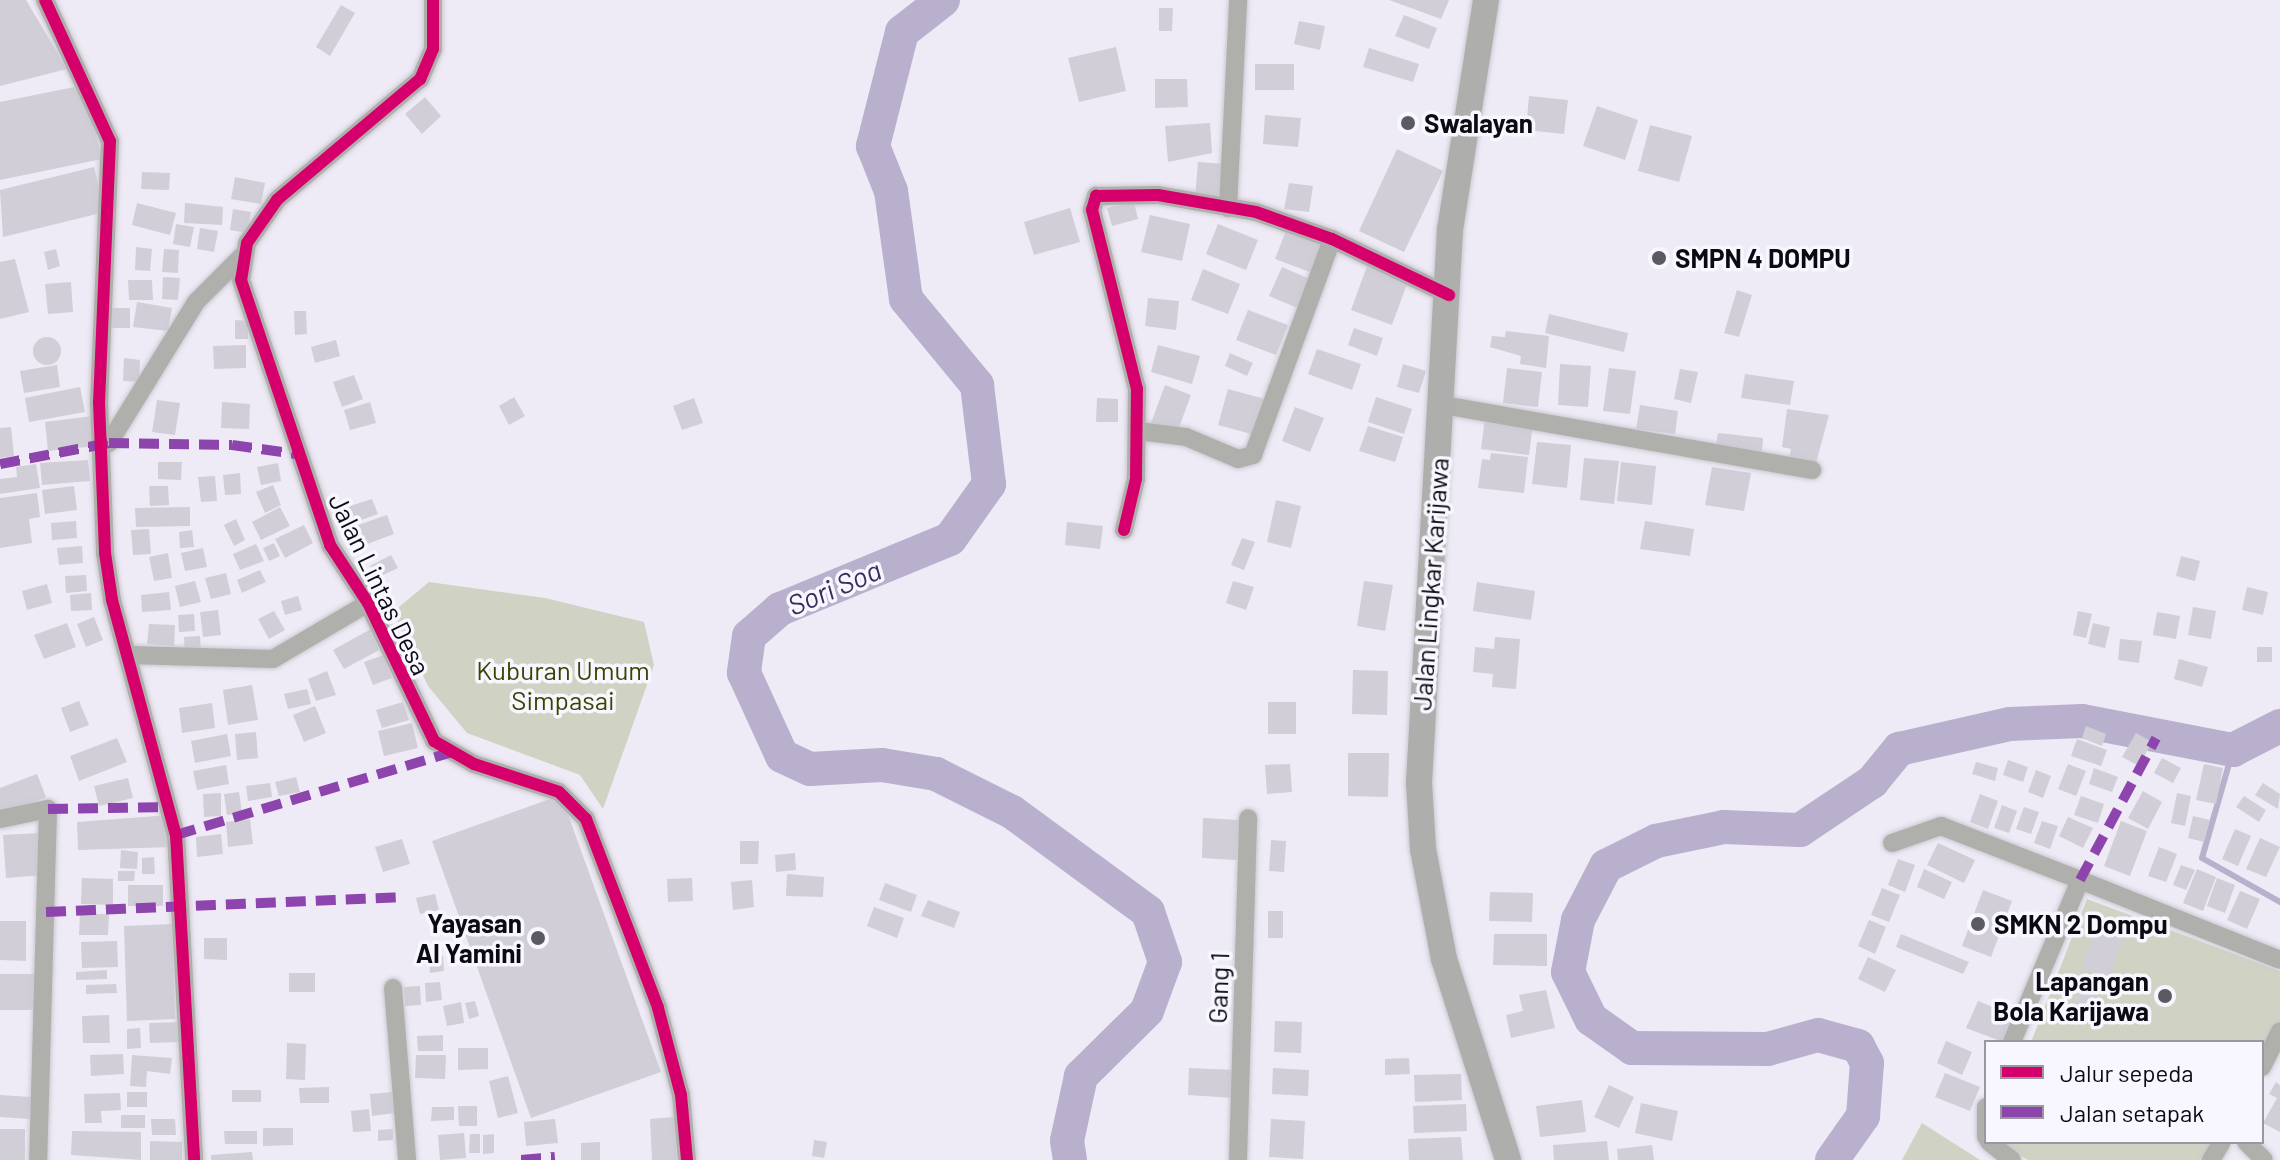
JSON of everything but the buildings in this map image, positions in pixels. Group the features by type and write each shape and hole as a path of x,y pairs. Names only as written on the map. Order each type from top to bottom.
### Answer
{"main road":[{"name":"Jalan Lingkar Karijawa","path":"1486,0 1450,230 1443,405 1428,566 1419,783 1423,849 1444,959 1508,1160"}],"street":[{"path":"45,0 110,141 99,448 108,577 176,835 194,1160"},
{"path":"109,443 196,302 243,255 294,183 420,79 433,49 433,0"},
{"path":"1228,208 1238,0"},
{"path":"1124,530 1136,479 1138,431 1131,355 1092,202 1103,194 1140,193 1228,208 1332,239 1449,295"},
{"path":"1138,431 1186,437 1238,459 1253,455 1332,239"},
{"name":"Jalan Lintas Desa","path":"243,255 241,280 296,454 330,545 368,603 434,741 474,764 559,792 586,819 658,1008 681,1095 687,1160"},
{"path":"1443,405 1812,470"},
{"path":"129,655 273,659 368,603"},
{"path":"0,819 48,809 38,1160"},
{"name":"Gang 1","path":"1238,1160 1248,818"},
{"path":"1892,843 1941,826 2280,960"},
{"path":"2013,1040 2080,880"},
{"path":"393,988 407,1160"},
{"path":"2264,1063 2280,1031"},
{"path":"1993,1144 2012,1160"},
{"path":"2248,1144 2264,1160"}],"green space":[{"name":"Kuburan Umum Simpasai","path":"429,582 545,598 644,622 654,665 603,809 580,775 467,733 428,686 393,612"},
{"name":"Lapangan Bola Karijawa","path":"2087,899 2280,971 2280,1021 2264,1052 2264,1040 2032,1040"},
{"path":"1922,1123 1980,1160 1902,1160"},
{"path":"2000,1144 2217,1144 2209,1160 2028,1160"}],"waterway":[{"name":"Sori Soa","path":"943,0 902,32 873,146 891,191 906,299 977,385 989,484 950,539 780,609 749,636 744,673 782,756 810,769 882,765 936,774 1012,812 1148,912 1165,962 1147,1011 1081,1076 1067,1141 1070,1160"},
{"path":"1832,1160 1863,1116 1867,1063 1858,1046 1818,1035 1768,1049 1632,1048 1591,1019 1568,972 1578,920 1606,866 1656,841 1724,827 1800,830 1872,782 1899,749 2010,724 2082,721 2233,750 2280,726"},
{"path":"2233,750 2202,858 2280,902"}],"marked path":[{"path":"0,464 109,443 232,445 296,454"},
{"path":"2080,880 2156,738"},
{"path":"176,835 450,753"},
{"path":"48,809 171,807"},
{"path":"46,912 406,897"},
{"path":"521,1160 555,1157"}],"cycle path":[{"path":"45,0 110,141 99,402 105,553 112,600 176,835 194,1160"},
{"path":"433,0 433,49 420,79 277,200 247,243 241,280 330,545 368,603 434,741 474,764 559,792 586,819 658,1008 681,1095 687,1160"},
{"path":"1124,530 1136,479 1137,389 1092,210 1096,196 1158,195 1256,212 1332,239 1449,295"}],"place":[{"name":"Swalayan","path":"1408,123"},
{"name":"SMPN 4 DOMPU","path":"1659,258"},
{"name":"SMKN 2 Dompu","path":"1978,924"},
{"name":"Yayasan Al Yamini","path":"538,938"},
{"name":"Lapangan Bola Karijawa","path":"2165,996"}]}
